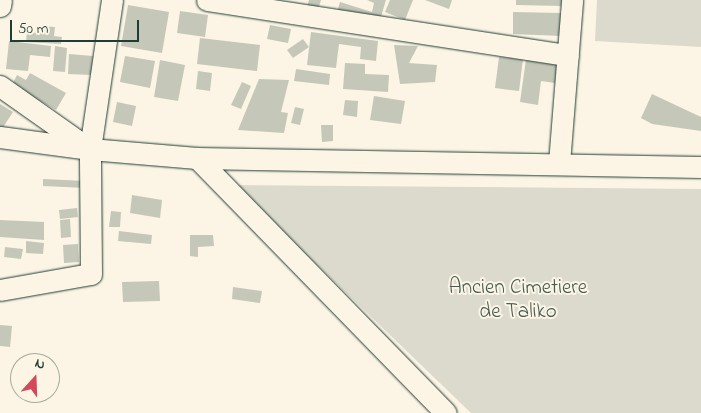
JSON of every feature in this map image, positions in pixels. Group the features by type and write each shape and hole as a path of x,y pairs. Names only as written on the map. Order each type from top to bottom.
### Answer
{"street":[{"path":"0,6 1,0"},
{"path":"0,290 91,274 90,149 112,0"},
{"path":"207,0 568,55"},
{"path":"559,163 572,0"},
{"path":"0,86 90,149"},
{"path":"0,137 90,149 197,158 701,167"},
{"path":"197,158 446,413"}],"green space":[{"path":"597,0 701,0 701,47 595,41"},
{"name":"Ancien Cimetiere de Taliko","path":"234,185 701,189 701,413 471,413"}],"building":[{"path":"309,0 321,0 318,10 307,7"},
{"path":"367,0 386,0 380,20 337,12 340,2 372,12 374,3"},
{"path":"390,0 413,0 405,20 385,12"},
{"path":"425,0 452,0 449,9"},
{"path":"516,0 562,0 562,6 516,5"},
{"path":"128,5 169,12 162,53 121,46"},
{"path":"180,11 208,15 205,37 177,33"},
{"path":"513,12 561,13 561,36 513,34"},
{"path":"270,25 291,29 288,43 267,39"},
{"path":"39,26 55,27 54,36 62,37 61,44 26,42 27,32 38,33"},
{"path":"311,32 378,41 376,61 360,59 361,47 339,44 336,68 307,65"},
{"path":"200,38 260,45 257,71 197,64"},
{"path":"303,39 309,47 293,58 287,50"},
{"path":"9,41 51,46 50,57 30,55 28,71 6,69"},
{"path":"394,45 418,46 409,63 437,65 435,82 400,84"},
{"path":"55,46 67,48 65,72 53,71"},
{"path":"69,54 93,56 92,75 68,74"},
{"path":"125,56 155,61 150,88 120,82"},
{"path":"499,57 523,59 519,91 495,88"},
{"path":"526,59 557,63 555,83 541,81 538,105 520,102"},
{"path":"160,60 185,65 178,101 154,97"},
{"path":"345,63 365,64 365,74 389,75 388,92 343,89"},
{"path":"296,69 330,74 329,85 294,81"},
{"path":"198,71 212,73 210,91 196,89"},
{"path":"30,73 66,93 56,110 21,90 22,88 13,83 17,75 26,80"},
{"path":"259,79 289,80 281,112 288,113 284,133 238,130"},
{"path":"242,82 251,86 241,109 231,105"},
{"path":"652,94 701,117 701,131 652,124 641,118"},
{"path":"374,96 405,101 401,124 370,120"},
{"path":"345,100 358,101 357,117 343,115"},
{"path":"117,102 136,106 132,126 113,122"},
{"path":"0,104 13,112 2,129 0,127"},
{"path":"295,107 304,109 300,125 291,123"},
{"path":"321,125 333,125 333,141 322,142"},
{"path":"43,179 86,181 86,188 43,186"},
{"path":"132,195 162,200 160,218 130,213"},
{"path":"77,208 78,217 60,219 59,210"},
{"path":"111,211 121,212 120,227 109,227"},
{"path":"70,219 71,237 61,238 60,220"},
{"path":"0,220 44,222 44,240 0,237"},
{"path":"119,231 152,235 151,244 118,241"},
{"path":"190,235 213,235 214,246 198,247 198,257 190,256"},
{"path":"26,241 44,243 43,254 26,253"},
{"path":"78,244 79,262 64,263 63,245"},
{"path":"5,247 23,249 21,259 4,257"},
{"path":"159,281 160,301 123,302 122,282"},
{"path":"233,287 262,291 260,303 232,299"},
{"path":"0,325 12,326 10,347 0,346"}]}
